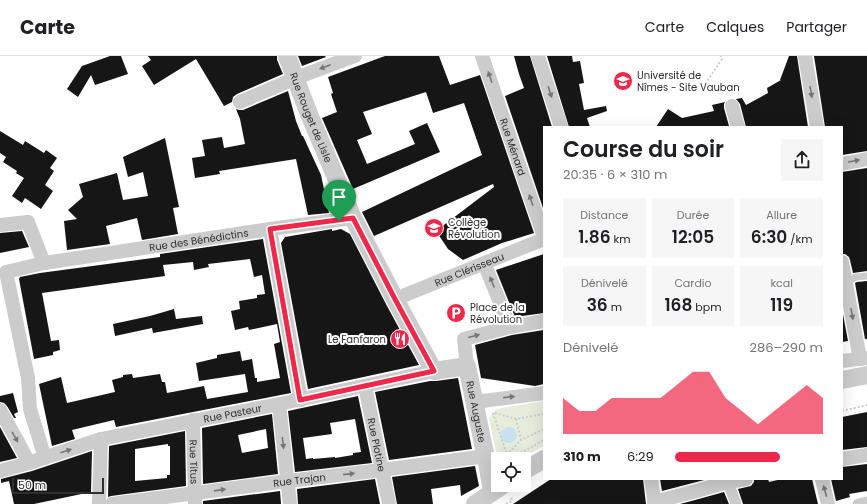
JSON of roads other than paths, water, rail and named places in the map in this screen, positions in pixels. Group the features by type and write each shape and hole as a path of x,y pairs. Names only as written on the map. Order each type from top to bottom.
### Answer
{"street":[{"name":"Rue Rouget de Lisle","path":"287,56 309,114 353,218 434,371"},
{"path":"240,102 296,78 354,56"},
{"name":"Rue Ménard","path":"482,56 543,235"},
{"path":"538,56 561,126"},
{"path":"805,56 817,126"},
{"path":"732,106 738,126"},
{"path":"843,164 867,159"},
{"name":"Rue des Bénédictins","path":"45,458 30,409 28,378 6,272 44,263 353,218"},
{"path":"0,225 28,222 44,263"},
{"path":"270,229 300,400"},
{"name":"Rue Clérisseau","path":"396,301 405,295 543,238"},
{"path":"484,263 510,327"},
{"path":"843,267 863,358 843,362"},
{"path":"468,366 464,339 510,327 543,321"},
{"name":"Rue Pasteur","path":"0,471 101,439 300,400 434,371 468,366"},
{"name":"Rue Auguste","path":"468,366 486,456 497,495"},
{"path":"843,380 867,375"},
{"name":"Rue Plotine","path":"365,386 388,504"},
{"path":"475,402 543,393"},
{"path":"279,404 290,504"},
{"path":"0,410 29,463"},
{"name":"Rue Titus","path":"193,420 195,499"},
{"path":"99,504 101,439"},
{"name":"Rue Trajan","path":"112,504 195,499 288,481 486,456"},
{"path":"843,459 867,456"},
{"path":"531,467 543,460"},
{"path":"651,480 654,503 740,480"},
{"path":"822,480 828,504"},
{"path":"728,482 736,504"},
{"path":"475,504 497,495"},
{"path":"858,504 867,502"}],"lane":[{"path":"846,282 856,277 867,276"},
{"path":"843,385 867,380"},
{"path":"531,475 543,468"}],"water":[{"path":"509,427 516,432 517,435 512,442 509,443 502,438 501,435 506,428"}],"place":[{"name":"Université de Nîmes - Site Vauban","path":"623,81"},
{"name":"Collège Révolution","path":"434,228"},
{"name":"Place de la Révolution","path":"456,313"},
{"name":"Le Fanfaron","path":"400,339"}]}
